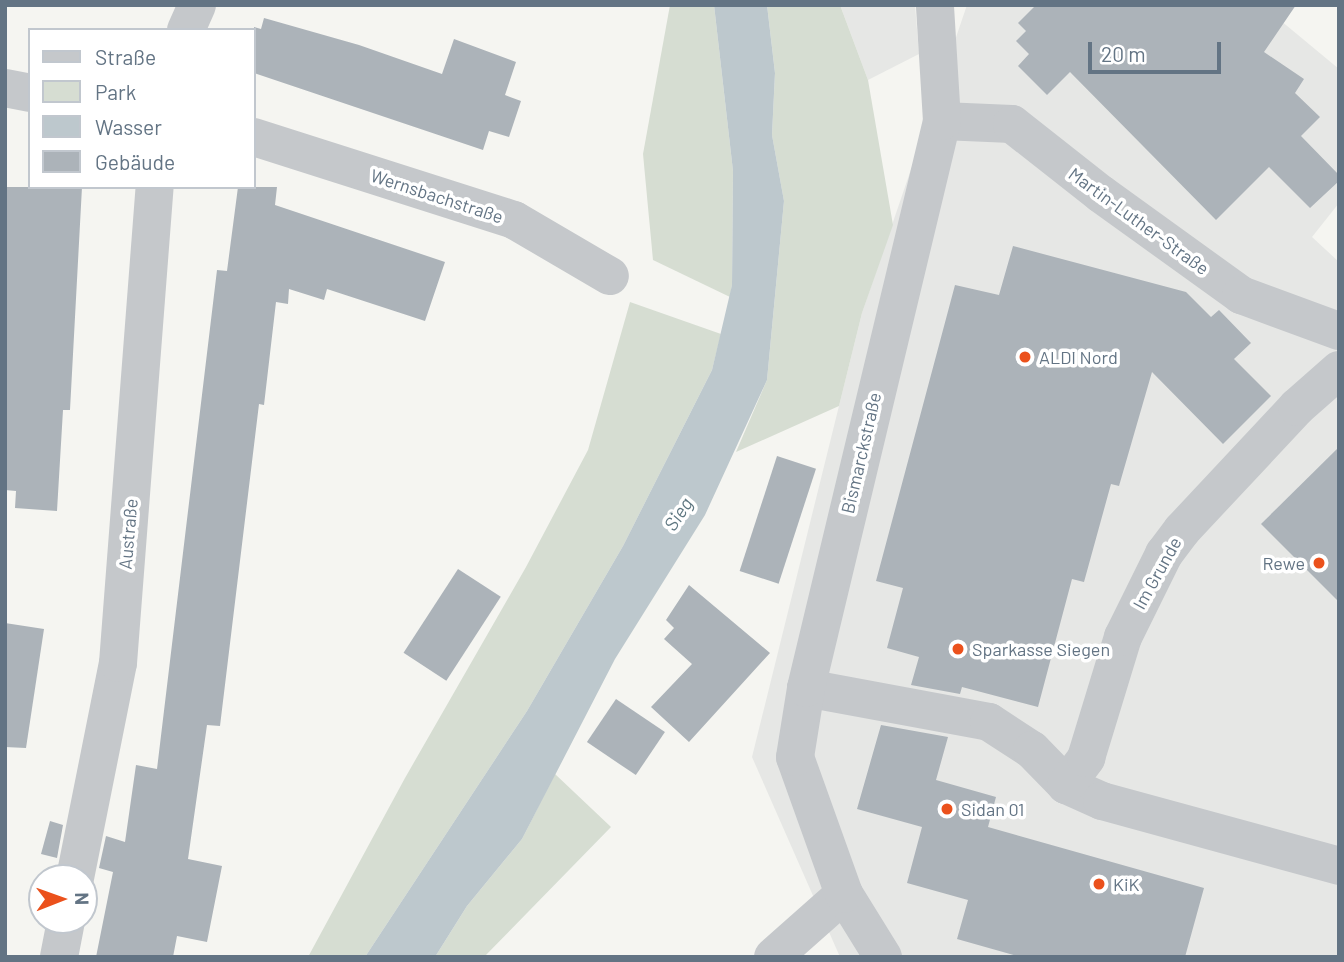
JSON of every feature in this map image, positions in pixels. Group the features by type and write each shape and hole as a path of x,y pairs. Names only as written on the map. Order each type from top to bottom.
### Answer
{"street":[{"path":"187,28 197,5"},
{"name":"Bismarckstraße","path":"883,957 844,894 795,757 806,688 942,121 935,5"},
{"path":"5,88 28,93"},
{"name":"Martin-Luther-Straße","path":"942,121 1012,124 1101,194 1241,295 1339,331"},
{"name":"Wernsbachstraße","path":"256,138 514,220 610,276"},
{"name":"Austraße","path":"78,864 118,663 155,189"},
{"name":"Im Grunde","path":"1066,785 1086,758 1123,638 1164,554 1182,530 1297,407 1339,370"},
{"path":"806,688 989,722 1032,750 1066,785 1102,801 1339,866"},
{"path":"773,957 844,894"},
{"name":"Bismarckstraße","path":"844,894 913,957"},
{"path":"59,957 63,934"}],"shaded area":[{"path":"840,5 915,5 919,54 868,80"},
{"path":"967,5 1262,5 1339,69 1339,203 1312,237 1339,262 1339,957 840,957 752,757 862,313"}],"green space":[{"path":"670,5 714,5 733,171 730,297 653,260 643,154"},
{"path":"767,5 840,5 868,80 893,225 862,313 839,406 736,452 767,380 784,201 772,135 775,73"},
{"path":"630,302 721,334 712,370 623,546 527,711 365,957 308,957 405,778 526,567 588,450"},
{"path":"555,774 611,827 484,957 435,957 467,906 522,839"}],"water":[{"name":"Sieg","path":"714,5 767,5 775,73 772,135 784,201 767,380 705,515 615,659 522,839 467,906 435,957 365,957 527,711 623,546 712,370 732,285 733,171"}],"building":[{"path":"1036,5 1296,5 1264,52 1304,79 1295,93 1320,117 1301,136 1339,175 1339,181 1310,208 1269,167 1216,220 1070,72 1047,95 1018,66 1029,54 1016,41 1026,31 1018,23"},
{"path":"264,18 359,45 442,74 454,39 516,62 505,95 521,101 509,137 489,131 483,150 256,74 254,27 261,29"},
{"path":"5,187 82,189 70,410 63,410 57,511 15,508 16,491 5,490"},
{"path":"256,187 277,187 275,205 445,262 425,321 327,289 324,300 289,289 288,304 276,302 264,405 259,404 220,726 207,725 188,859 222,866 207,942 177,936 173,957 96,957 113,872 99,868 106,836 125,842 136,765 157,769 217,270 227,271 238,189"},
{"path":"1013,246 1186,292 1211,317 1219,310 1251,343 1234,359 1271,396 1223,444 1152,372 1119,486 1111,484 1084,582 1072,579 1038,707 962,687 960,694 911,685 919,657 887,648 903,588 876,581 955,285 999,295"},
{"name":"Rewe","path":"1339,447 1339,602 1261,524"},
{"path":"777,456 816,469 779,584 740,571"},
{"path":"458,569 501,597 446,681 404,653"},
{"path":"689,585 770,653 689,742 651,707 692,664 664,639 674,628 666,620"},
{"path":"5,623 44,629 26,748 5,747"},
{"path":"616,699 665,732 636,775 587,742"},
{"path":"881,725 948,737 936,780 996,797 988,827 1204,888 1185,957 1021,957 957,939 968,900 907,883 922,827 857,809"},
{"path":"50,821 63,825 57,858 41,854"}],"place":[{"name":"ALDI Nord","path":"1025,357"},
{"name":"Rewe","path":"1319,563"},
{"name":"Sparkasse Siegen","path":"958,649"},
{"name":"Sidan 01","path":"947,809"},
{"name":"KiK","path":"1099,884"}]}
